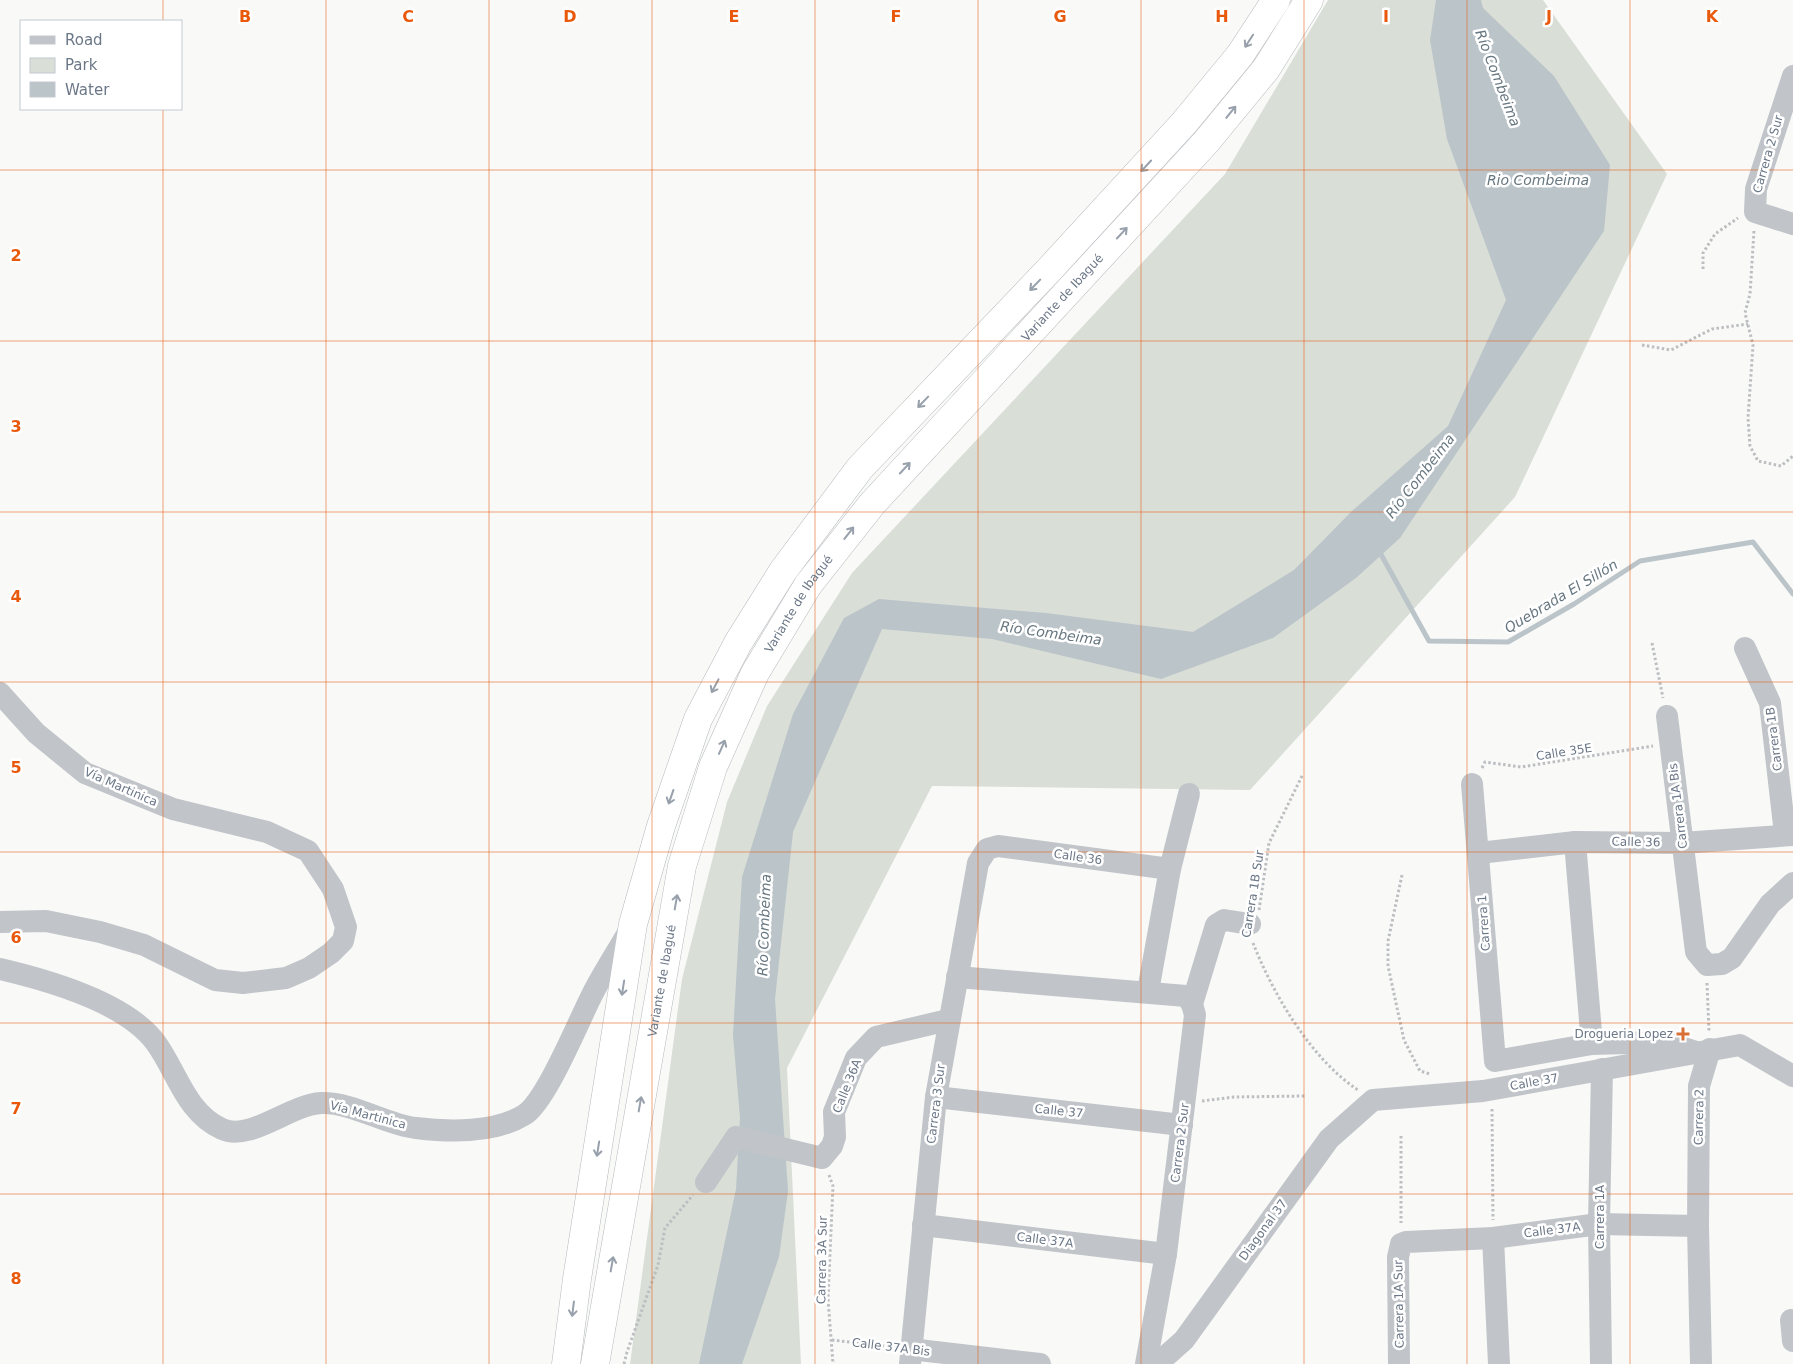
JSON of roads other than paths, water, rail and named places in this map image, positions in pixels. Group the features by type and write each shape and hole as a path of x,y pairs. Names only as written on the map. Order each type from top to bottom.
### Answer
{"highway":[{"path":"566,1364 577,1279 634,924 661,826 698,719 738,643 783,572 860,468 1048,272 1184,123 1240,55 1276,0"},
{"name":"Variante de Ibagué","path":"595,1364 682,866 713,767 755,673 808,585 872,504 1206,142 1266,69 1310,0"}],"street":[{"name":"Carrera 2 Sur","path":"1793,76 1788,107 1756,189 1754,212 1793,224"},
{"name":"Carrera 1B","path":"1745,648 1770,703 1789,835"},
{"name":"Vía Martinica","path":"0,693 36,733 85,773 173,809 267,832 308,851 333,889 346,927 342,941 331,953 308,968 286,978 243,983 216,980 144,945 100,932 46,921 0,922"},
{"name":"Carrera 1A Bis","path":"1667,716 1696,952 1706,965 1722,964 1732,958 1770,904 1793,883"},
{"name":"Carrera 1","path":"1472,784 1495,1061"},
{"path":"1148,991 1170,869 1189,794"},
{"name":"Calle 36","path":"1479,853 1575,842 1682,843 1789,835"},
{"path":"1575,842 1592,1044"},
{"name":"Calle 36","path":"987,849 998,846 1170,869"},
{"name":"Carrera 3 Sur","path":"910,1357 936,1097 948,1020 978,863 987,849"},
{"name":"Carrera 2 Sur","path":"1146,1364 1166,1254 1195,1015 1192,1004 1216,925 1224,920 1254,925"},
{"name":"Vía Martinica","path":"0,969 52,982 136,1021 156,1043 196,1112 222,1129 241,1133 302,1106 323,1103 364,1112 413,1128 451,1131 489,1128 525,1115 546,1090 594,991 634,924"},
{"path":"957,977 1148,991 1186,996 1192,1004"},
{"name":"Calle 36A","path":"706,1182 736,1137 822,1158 832,1146 835,1137 834,1112 856,1058 876,1037 948,1020"},
{"name":"Calle 37","path":"1495,1061 1592,1044 1665,1042 1702,1051"},
{"name":"Calle 37","path":"1373,1100 1483,1091 1740,1045 1791,1071"},
{"name":"Carrera 2","path":"1701,1364 1698,1226 1699,1086 1702,1051"},
{"name":"Carrera 1A","path":"1601,1364 1599,1224 1602,1069"},
{"name":"Calle 37","path":"936,1097 1183,1114"},
{"name":"Diagonal 37","path":"1157,1364 1184,1340 1329,1140 1373,1100"},
{"name":"Calle 37A","path":"1404,1243 1493,1238 1599,1224 1698,1226"},
{"name":"Calle 37A","path":"923,1225 1166,1254"},
{"path":"1493,1238 1499,1364"},
{"name":"Carrera 1A Sur","path":"1399,1364 1398,1258 1404,1243"},
{"name":"Calle 37A Bis","path":"910,1357 1040,1364"}],"water":[{"name":"Rio Combeima","path":"1436,0 1481,0 1483,8 1554,76 1610,165 1604,231 1400,538 1356,578 1273,638 1161,679 992,639 882,629 793,832 775,999 788,1191 779,1257 742,1364 699,1364 736,1189 740,1118 733,1035 742,877 793,714 844,618 879,599 1046,613 1193,632 1294,570 1351,512 1448,426 1506,300 1447,139 1430,40"}],"waterway":[{"name":"Quebrada El Sillón","path":"1378,549 1429,641 1508,642 1574,604 1640,561 1753,542 1793,594"}],"place":[{"name":"Drogueria Lopez","path":"1683,1034"}],"water label":[{"name":"Río Combeima","path":"1498,78"},
{"name":"Río Combeima","path":"1420,476"},
{"name":"Río Combeima","path":"1051,633"},
{"name":"Río Combeima","path":"764,925"}]}
